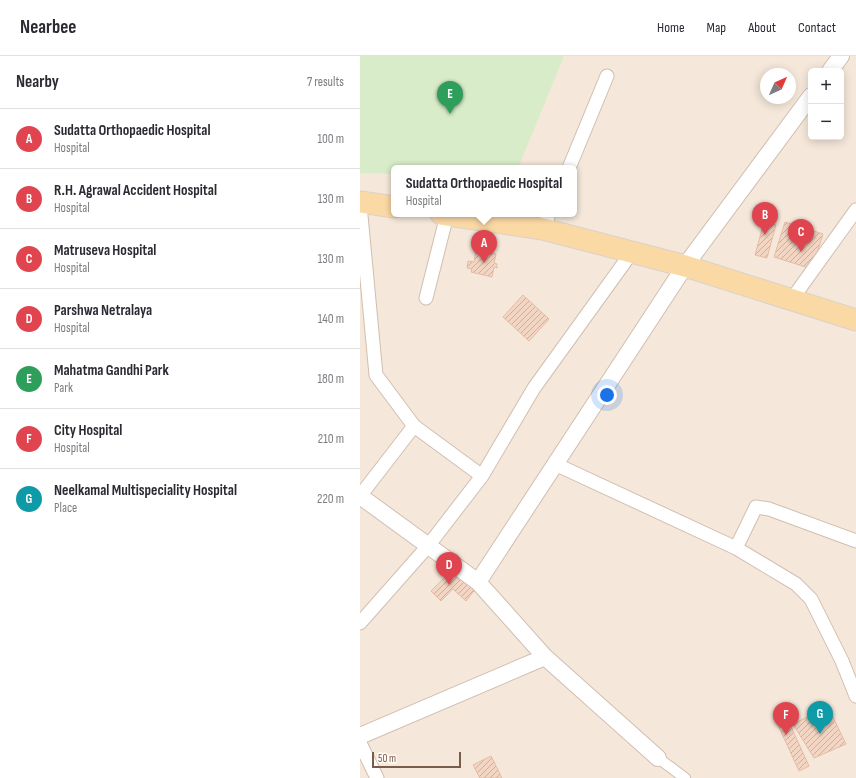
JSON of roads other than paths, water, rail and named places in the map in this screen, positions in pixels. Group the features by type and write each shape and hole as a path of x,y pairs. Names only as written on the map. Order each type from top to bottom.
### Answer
{"main road":[{"path":"360,203 391,207"},
{"path":"482,217 546,222 632,252 685,266 856,320"}],"street":[{"path":"832,68 841,56"},
{"path":"569,165 607,76"},
{"path":"478,582 685,266 808,100"},
{"path":"360,203 376,375 414,426 482,476"},
{"path":"792,299 856,210"},
{"path":"426,298 443,217"},
{"path":"360,623 428,546 482,476 534,388 632,252"},
{"path":"414,426 360,496 478,582 545,657 658,758 685,778"},
{"path":"555,464 736,548 796,584 811,599 842,661 856,696"},
{"path":"736,548 756,506 769,509 856,541"},
{"path":"360,736 545,657"},
{"path":"360,743 377,778"}],"place":[{"name":"Mahatma Gandhi Park","path":"450,114"},
{"name":"R.H. Agrawal Accident Hospital","path":"765,235"},
{"name":"Matruseva Hospital","path":"801,252"},
{"name":"Sudatta Orthopaedic Hospital","path":"484,263"},
{"name":"Parshwa Netralaya","path":"449,585"},
{"name":"Neelkamal Multispeciality Hospital","path":"820,734"},
{"name":"City Hospital","path":"786,735"}]}
